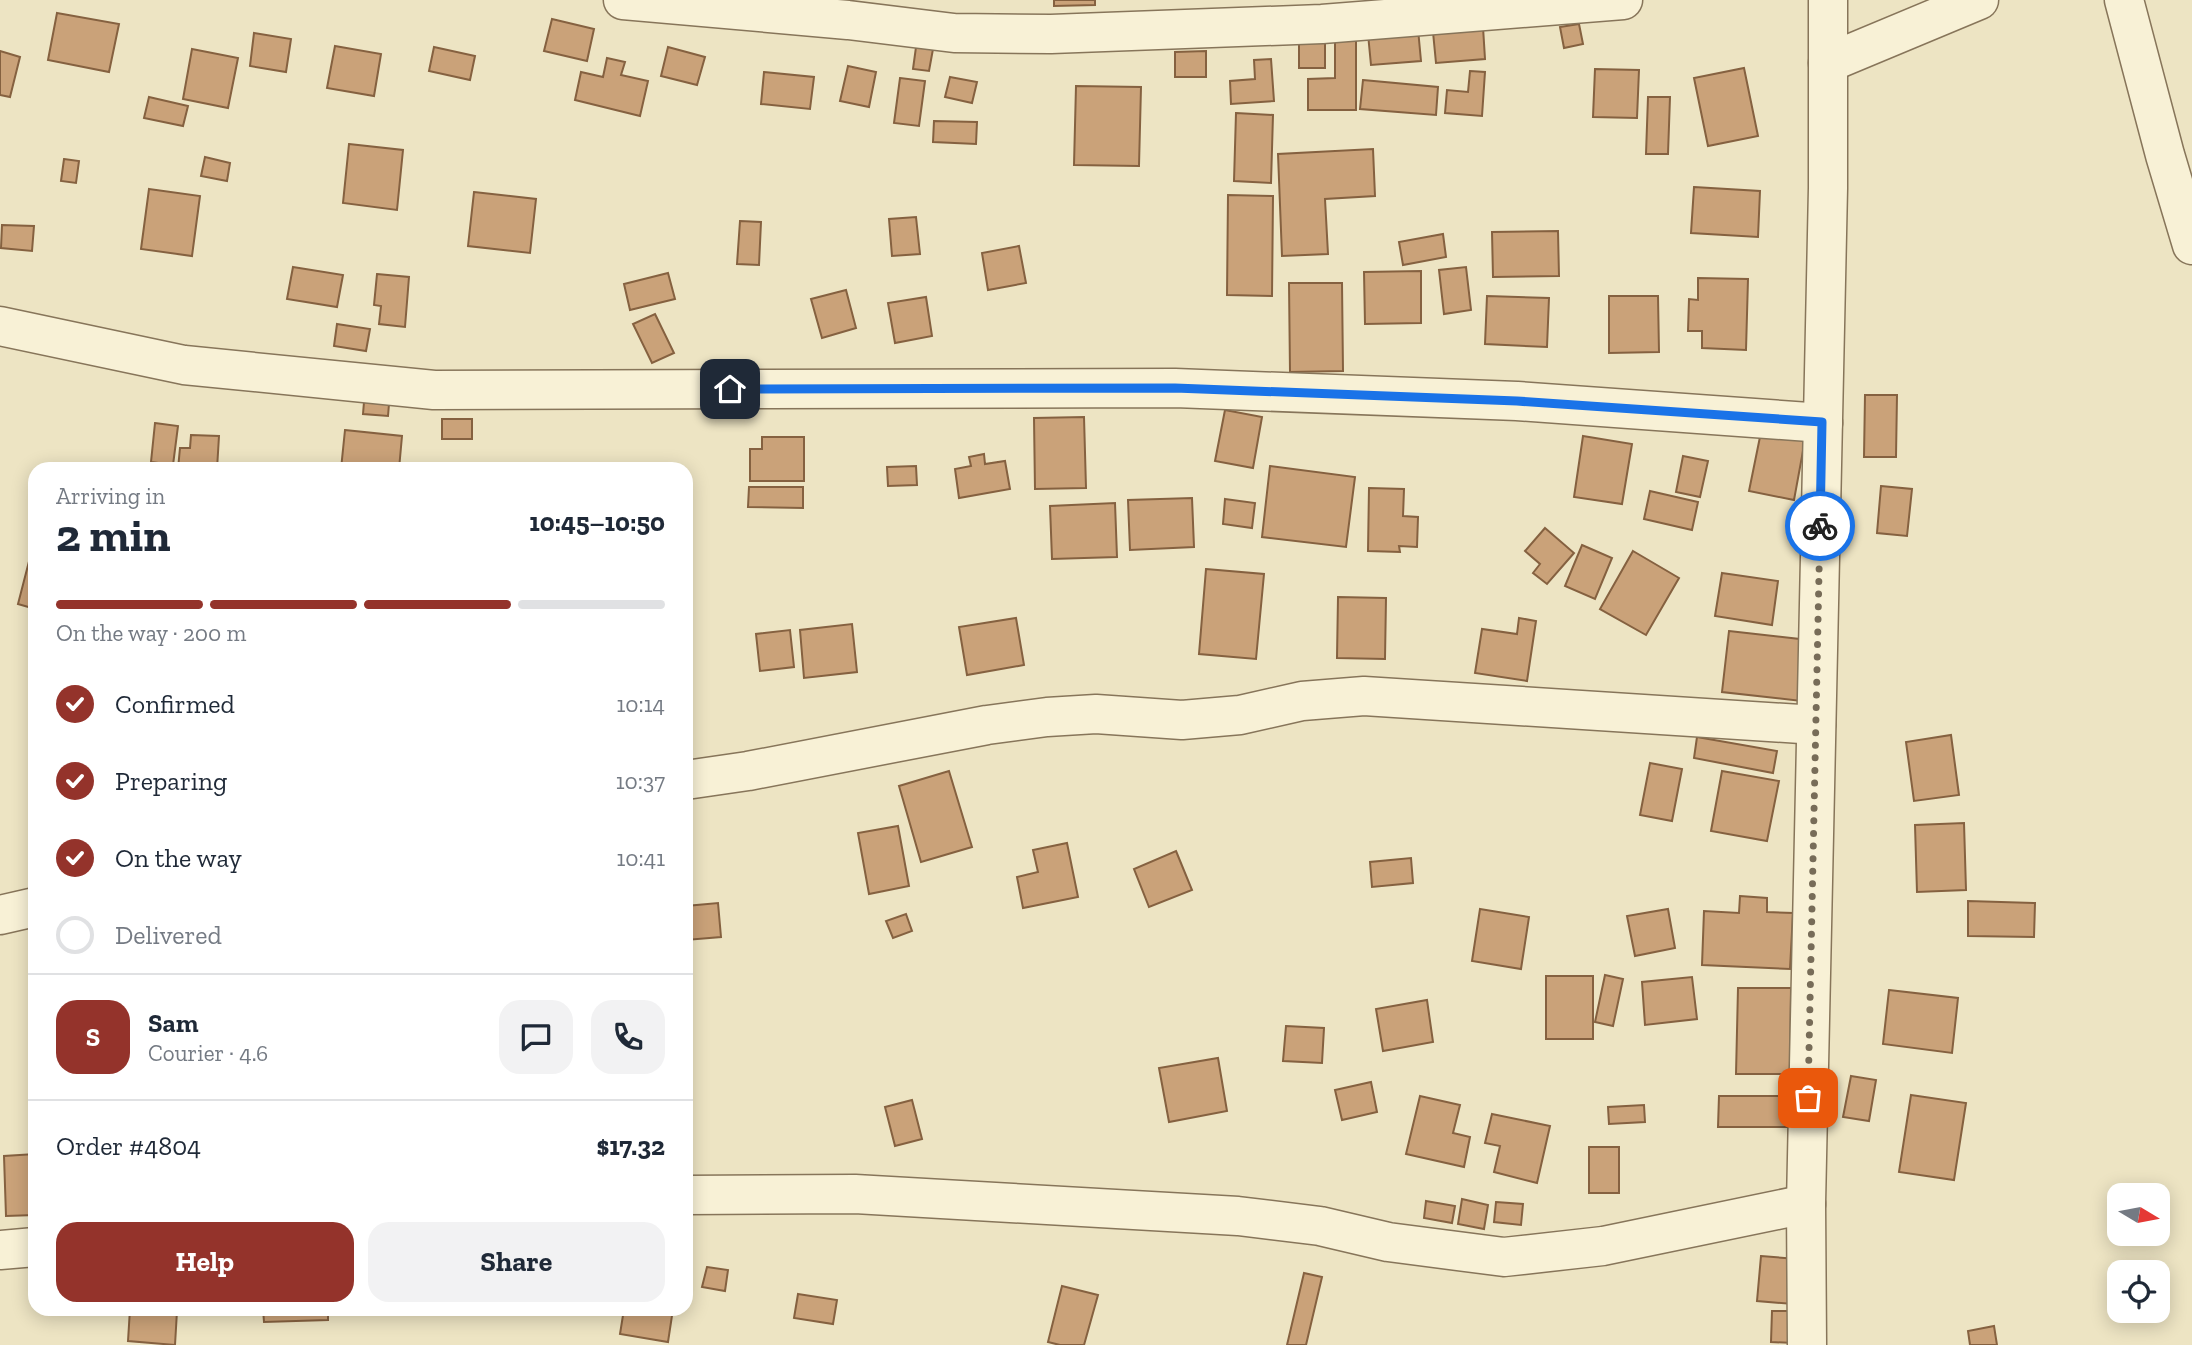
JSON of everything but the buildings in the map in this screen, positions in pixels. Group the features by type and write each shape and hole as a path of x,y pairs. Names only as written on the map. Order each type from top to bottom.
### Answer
{"street":[{"path":"622,0 848,20 954,33 1051,34 1322,24 1623,0"},
{"path":"1807,1345 1806,1204 1828,188 1828,0"},
{"path":"1828,63 1979,0"},
{"path":"2124,0 2192,245"},
{"path":"0,326 184,365 434,390 1175,388 1517,401 1822,422"},
{"path":"693,779 987,725 1047,717 1096,714 1182,720 1240,715 1302,701 1364,696 1816,725"},
{"path":"0,915 28,909"},
{"path":"693,1195 855,1195 1238,1216 1320,1226 1388,1242 1504,1258 1603,1246 1806,1204"},
{"path":"0,1250 28,1248"}],"way so far":[{"path":"1808,1098 1820,526"}],"route":[{"path":"730,389 1175,388 1517,401 1822,422 1820,526"}]}
